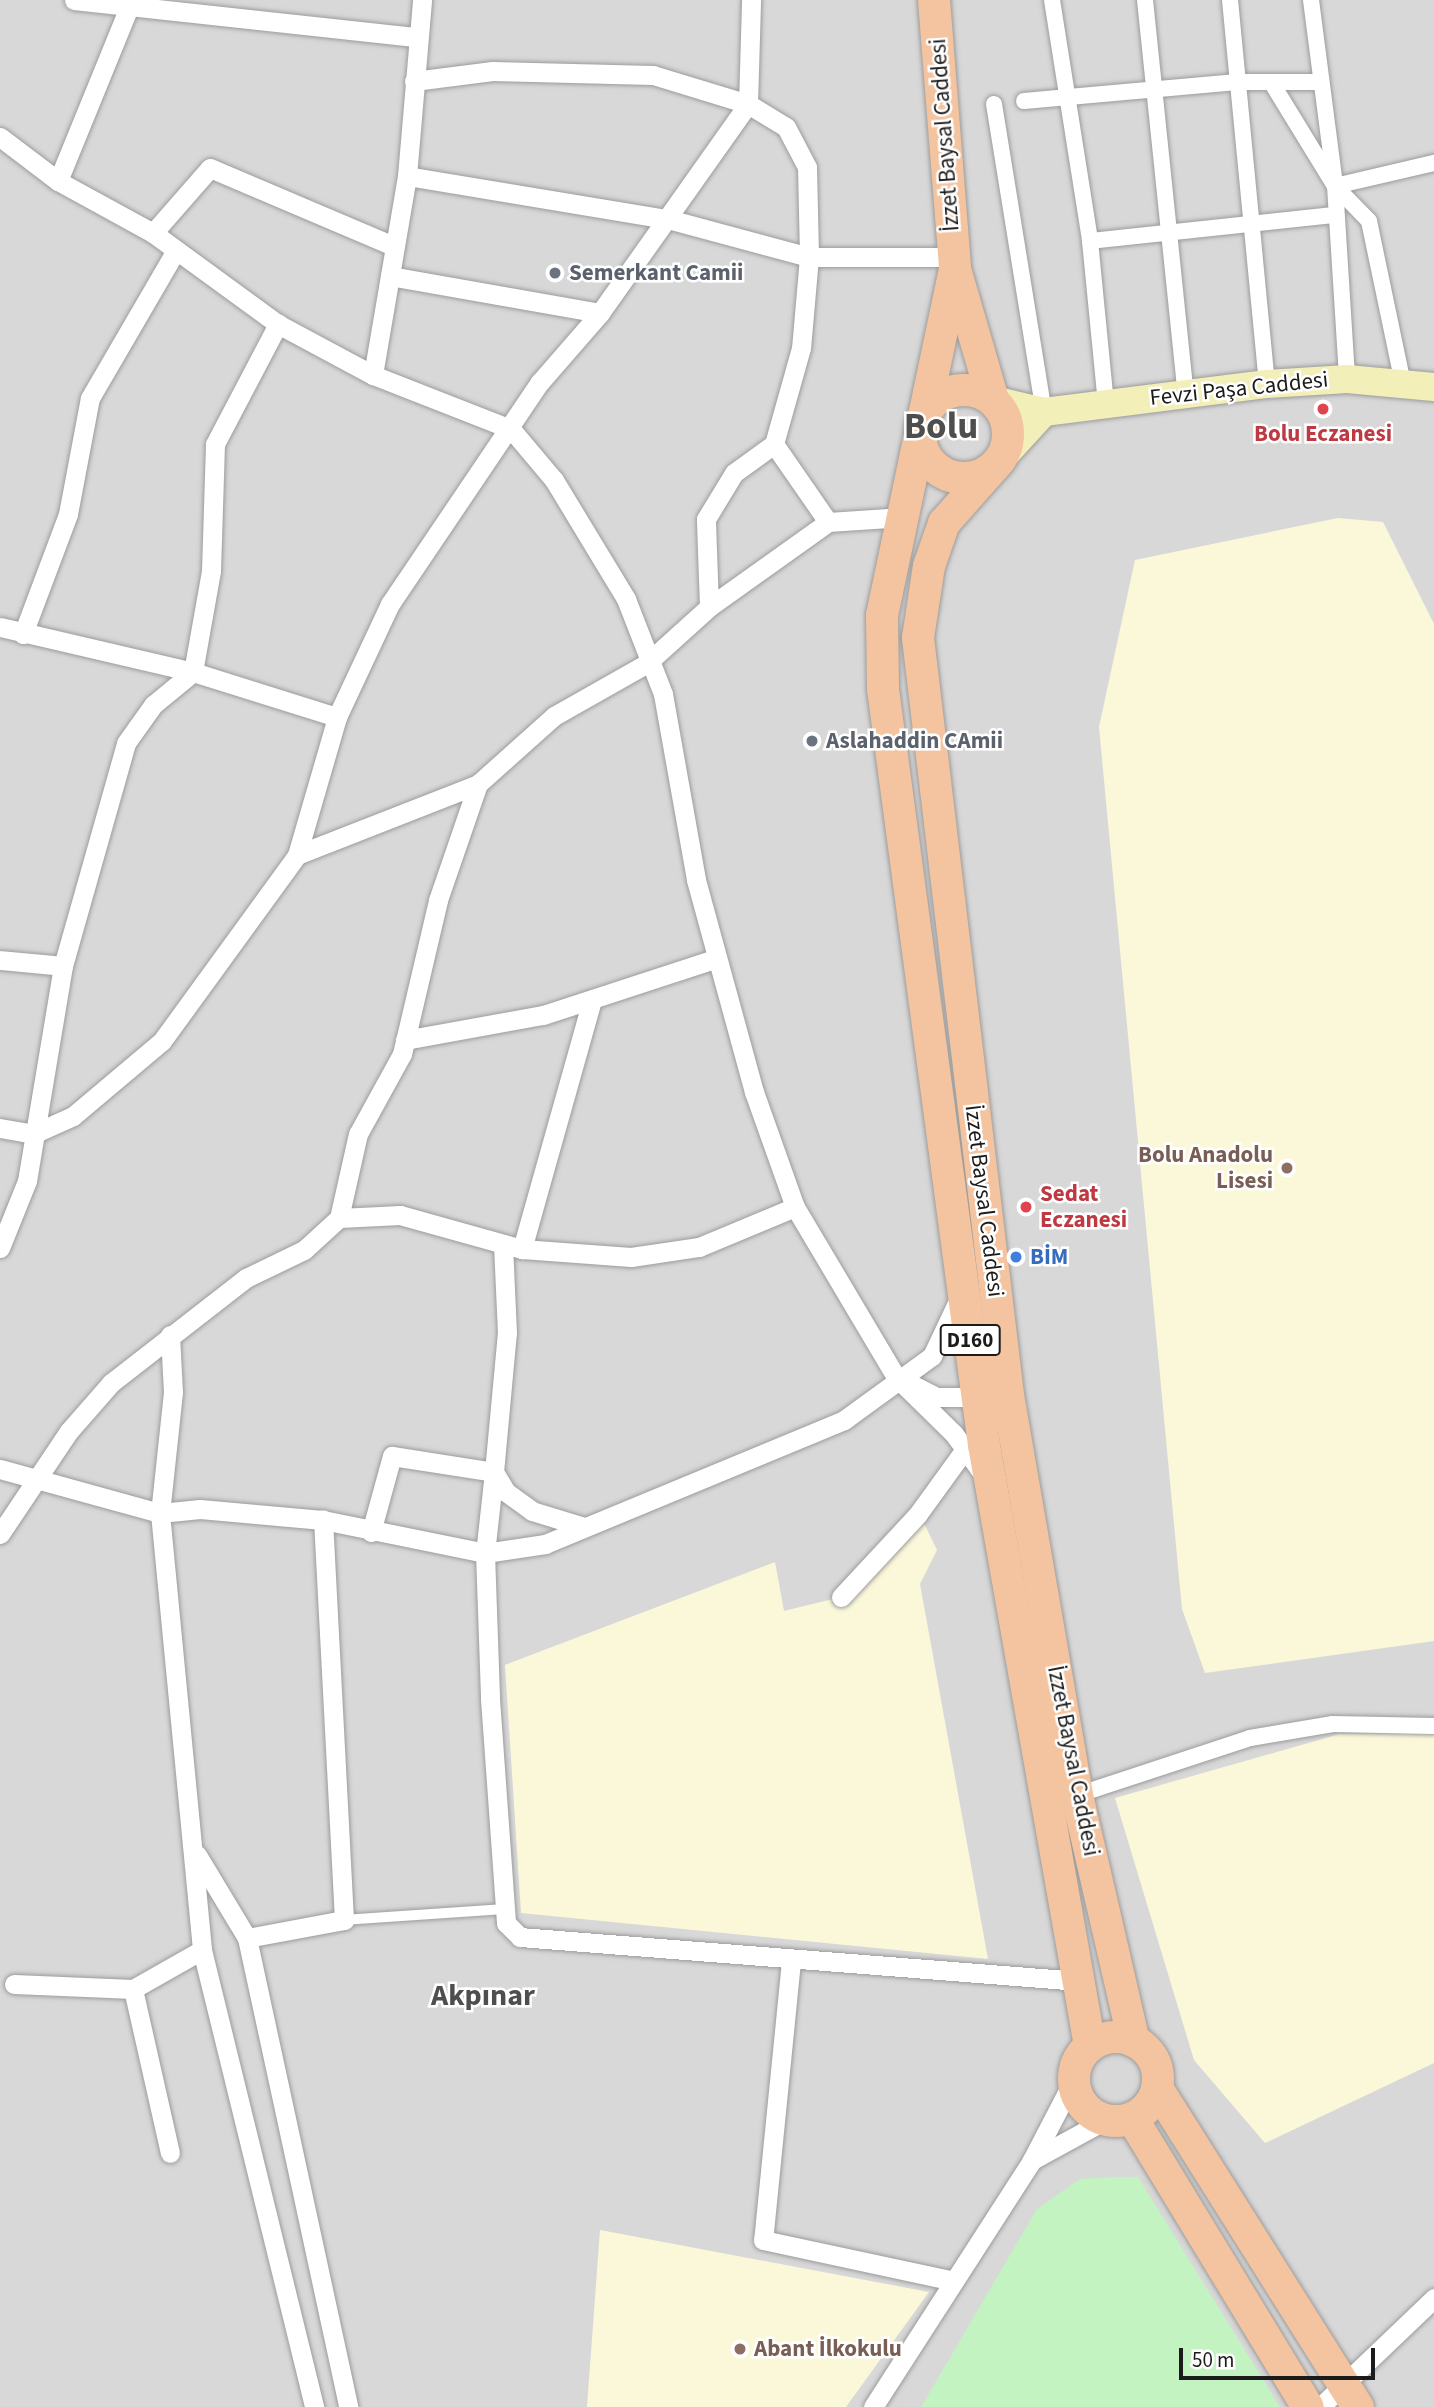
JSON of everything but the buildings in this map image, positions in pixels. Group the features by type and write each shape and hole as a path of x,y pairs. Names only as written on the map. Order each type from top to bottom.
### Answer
{"main road":[{"name":"İzzet Baysal Caddesi","path":"934,0 955,263 993,400"},
{"name":"İzzet Baysal Caddesi","path":"955,263 882,615 883,689 962,1283"},
{"name":"Fevzi Paşa Caddesi","path":"1044,412 1106,402 1267,384 1347,379 1434,387"},
{"path":"970,389 993,400 1044,412 1000,460 977,476 947,475 925,455 920,425 943,394 970,389"},
{"path":"993,400 1008,435 1000,460"},
{"name":"İzzet Baysal Caddesi","path":"1000,460 944,523 929,566 918,638 993,1397 991,1487 1090,2046"},
{"name":"D160","path":"962,1283 993,1397"},
{"name":"İzzet Baysal Caddesi","path":"993,1397 1022,1477 1077,1795 1134,2041"},
{"path":"1308,2407 1119,2119 1082,2105 1073,2079 1090,2046 1111,2037 1134,2041 1154,2060 1157,2088 1350,2394"},
{"path":"1119,2119 1157,2088"}],"street":[{"path":"74,0 131,4 417,37"},
{"path":"373,375 407,176 422,0"},
{"path":"0,1128 33,1134 73,1116 162,1041 297,855 337,717 390,604 511,429 540,382 600,313 748,104 751,0"},
{"path":"1052,0 1090,241 1106,402"},
{"path":"1145,0 1159,88 1186,395"},
{"path":"1230,0 1237,82 1255,219 1267,384"},
{"path":"1311,0 1335,186 1333,215 1347,379"},
{"path":"58,181 131,4"},
{"path":"414,81 492,71 602,69 653,75 748,104 786,127 807,167 810,257 801,348 774,444 734,473 706,519 709,607"},
{"path":"1024,101 1237,82 1273,85 1321,82"},
{"path":"1273,85 1335,186 1368,222 1403,384"},
{"path":"994,104 1044,412"},
{"path":"0,137 58,181 153,233 278,324 373,375 511,429 591,532 626,599 646,664 663,694 696,880 717,958 794,1207 896,1377 965,1449 991,1487 1001,1490 1022,1477"},
{"path":"1335,186 1434,163"},
{"path":"153,233 211,168 394,246"},
{"path":"407,176 668,219 810,257 955,263"},
{"path":"1090,241 1255,219 1333,215"},
{"path":"23,634 68,514 90,398 176,250"},
{"path":"390,276 600,313"},
{"path":"0,1248 27,1181 63,966 127,743 153,705 193,672 211,571 215,444 278,324"},
{"path":"774,444 828,522"},
{"path":"297,855 478,784 554,716 646,664 709,607 828,522 904,517"},
{"path":"0,626 23,634 193,672 337,717"},
{"path":"0,1534 34,1480 111,1383 246,1278 304,1250 339,1218 358,1134 405,1040 438,900 478,784"},
{"path":"405,1040 484,1028 592,1000 717,958"},
{"path":"0,960 63,966"},
{"path":"522,1249 592,1000"},
{"path":"339,1218 400,1215 522,1249 631,1257 699,1247 794,1207"},
{"path":"503,1244 507,1333 485,1553 506,1923 520,1937 791,1961 1079,1981"},
{"path":"0,1469 160,1513 200,1509 323,1520 485,1553 545,1544 844,1420 896,1377 932,1356 954,1320 962,1283"},
{"path":"170,1335 173,1392 160,1513 202,1950 314,2407"},
{"path":"896,1377 936,1397 993,1397"},
{"path":"841,1597 918,1514 965,1449"},
{"path":"372,1532 392,1456 494,1472"},
{"path":"494,1472 506,1492 532,1511 585,1527"},
{"path":"247,1938 344,1920 323,1520"},
{"path":"1077,1795 1250,1738 1333,1724 1434,1726"},
{"path":"194,1850 247,1938 348,2407"},
{"path":"14,1984 133,1989 202,1950"},
{"path":"791,1961 763,2240 954,2281"},
{"path":"133,1989 170,2153"},
{"path":"873,2407 1032,2160 1073,2079"},
{"path":"1032,2160 1119,2119"},
{"path":"1320,2407 1350,2394 1434,2298"}],"lane":[{"path":"344,1920 504,1909"}],"shaded area":[{"path":"0,0 1434,0 1434,2407 0,2407"},
{"name":"Bolu Anadolu Lisesi","path":"1338,518 1383,522 1434,624 1434,1641 1205,1673 1182,1609 1099,727 1135,560"},
{"path":"919,1513 937,1550 920,1584 988,1959 521,1913 505,1665 775,1562 784,1611 841,1597"},
{"path":"1434,1733 1434,2063 1265,2143 1194,2060 1115,1798 1340,1734"},
{"name":"Abant İlkokulu","path":"600,2230 929,2292 846,2407 587,2407"}],"green space":[{"path":"1138,2177 1280,2407 921,2407 1037,2209 1080,2179"}],"place":[{"name":"Semerkant Camii","path":"555,273"},
{"name":"Bolu Eczanesi","path":"1323,409"},
{"name":"Aslahaddin CAmii","path":"812,741"},
{"name":"Bolu Anadolu Lisesi","path":"1287,1168"},
{"name":"Sedat Eczanesi","path":"1026,1207"},
{"name":"BİM","path":"1016,1257"},
{"name":"Abant İlkokulu","path":"740,2349"}],"district":[{"name":"Bolu","path":"941,427"},
{"name":"Akpınar","path":"483,1996"}]}
